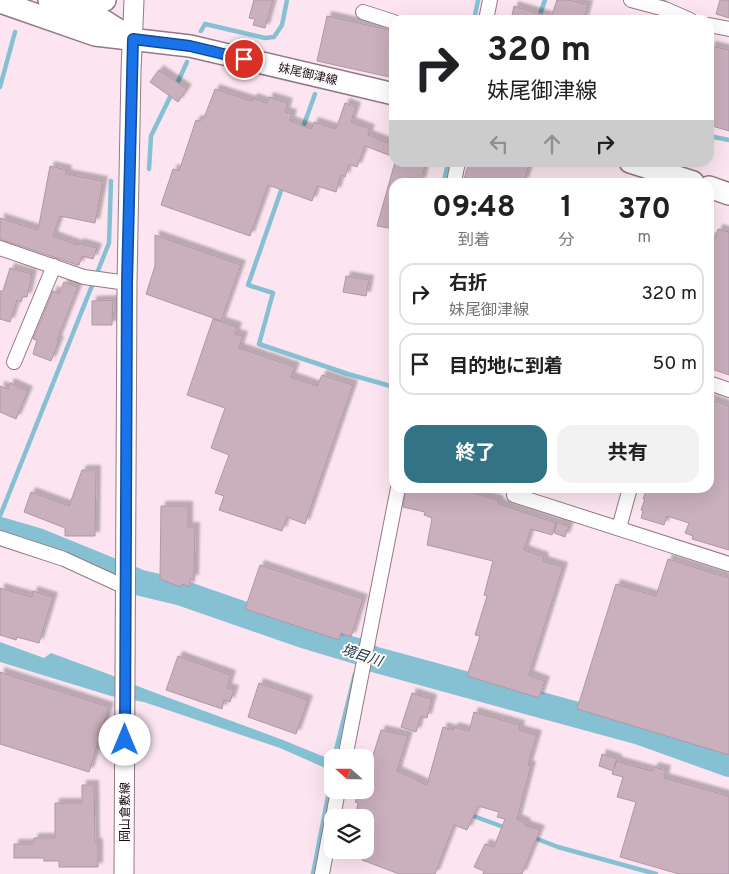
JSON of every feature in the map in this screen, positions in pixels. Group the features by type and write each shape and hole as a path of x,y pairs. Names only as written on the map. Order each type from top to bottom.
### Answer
{"main road":[{"path":"85,0 97,2 105,0"},
{"name":"岡山倉敷線","path":"124,874 127,283 134,0"},
{"name":"妹尾御津線","path":"0,1 101,19 133,39 190,46 389,93"},
{"path":"646,167 680,178"},
{"path":"714,189 729,194"}],"street":[{"path":"487,15 490,0"},
{"path":"631,0 662,8 678,15"},
{"path":"0,11 44,8"},
{"path":"363,12 389,20"},
{"path":"714,26 729,29"},
{"path":"1,251 96,278 127,283"},
{"path":"14,362 54,266"},
{"path":"714,386 729,390"},
{"path":"347,749 397,493"},
{"path":"619,528 629,493"},
{"path":"514,495 729,564"},
{"path":"0,538 64,559 125,587"},
{"path":"322,874 325,859"}],"water":[{"path":"0,642 44,658 51,653 324,757 324,767 280,748 144,702 111,696 0,662"}],"building":[{"path":"254,0 273,0 265,28 253,25 255,19 249,18"},
{"path":"557,0 569,0 588,5 585,15 552,15"},
{"path":"720,0 729,0 729,18 716,14"},
{"path":"514,6 543,15 512,15"},
{"path":"327,16 389,30 389,77 317,61"},
{"path":"714,47 729,50 729,131 714,126"},
{"path":"159,70 187,89 178,102 150,82"},
{"path":"215,89 252,101 253,98 267,103 269,97 288,103 285,112 292,114 290,121 311,129 314,122 336,129 345,103 356,107 351,122 370,129 368,135 389,143 389,155 365,146 357,167 349,164 345,177 341,175 336,192 317,186 312,201 268,185 250,236 161,205 173,169 179,171 196,120 200,121 204,118"},
{"path":"50,166 67,170 66,174 103,181 95,223 60,216 53,236 78,245 79,243 97,248 93,259 82,256 79,265 0,239 0,218 38,230"},
{"path":"394,167 425,167 422,178 390,178"},
{"path":"468,167 528,167 525,178 464,178"},
{"path":"389,183 389,228 377,226"},
{"path":"718,229 729,232 729,375 714,370 715,239"},
{"path":"155,235 241,265 221,321 146,294 155,266"},
{"path":"10,268 32,274 27,297 23,296 21,302 17,300 10,322 0,319 0,291 3,291"},
{"path":"346,276 369,280 366,296 343,292"},
{"path":"64,282 78,287 57,340 59,341 51,361 33,354 37,340 33,339 53,291 59,294"},
{"path":"113,300 112,325 92,325 92,301"},
{"path":"213,319 237,327 235,334 243,336 239,348 295,367 291,377 317,386 322,375 353,385 305,524 287,517 282,531 219,510 224,496 215,493 229,455 211,448 225,408 187,395"},
{"path":"10,383 28,391 16,419 0,412 0,386 8,389"},
{"path":"714,401 729,406 729,550 692,539 693,536 685,533 689,523 667,516 664,525 641,518 643,511 641,510 645,499 643,499 645,493 714,493"},
{"path":"82,470 96,470 95,536 65,536 65,528 24,512 31,492 69,506"},
{"path":"405,493 474,493 498,500 499,504 556,523 552,535 531,529 524,550 544,557 543,561 563,567 529,675 545,681 539,698 467,676 480,636 475,635 487,596 484,595 493,561 427,545 432,518 424,515 425,512 403,507"},
{"path":"161,506 188,506 188,527 195,527 194,579 190,579 190,587 182,584 181,587 160,579"},
{"path":"557,522 569,526 565,537 554,533"},
{"path":"668,559 729,578 729,755 577,709 616,584 656,596"},
{"path":"260,565 363,599 351,637 341,633 339,640 245,609"},
{"path":"0,588 32,597 33,591 53,597 39,643 17,637 16,640 0,635"},
{"path":"178,656 231,675 227,688 234,690 230,702 224,700 222,709 166,690"},
{"path":"0,672 109,707 89,772 0,744"},
{"path":"259,683 308,700 296,734 248,717"},
{"path":"412,693 432,699 427,718 421,716 416,732 401,727"},
{"path":"474,712 520,725 519,730 537,735 528,765 531,766 517,819 526,823 525,825 540,830 522,874 483,874 484,871 474,867 485,844 494,847 505,819 497,817 499,812 478,806 467,830 454,825 435,874 399,874 362,860 374,859 374,809 357,809 358,803 355,802 356,799 374,799 374,752 381,730 408,736 397,771 427,785 443,727 453,730 454,727 469,731"},
{"path":"602,754 617,759 616,761 652,771 654,767 666,770 664,778 729,796 729,874 679,874 620,857 636,802 617,797 623,777 612,774 613,771 599,766"},
{"path":"82,785 94,785 95,843 98,843 98,867 59,867 59,861 44,861 44,858 14,858 14,844 33,844 34,838 55,838 55,803 82,803"}],"waterway":[{"path":"201,31 205,24 265,38 274,37 282,25 287,0"},
{"path":"475,15 478,0"},
{"path":"540,15 545,0"},
{"path":"661,15 664,0"},
{"path":"0,87 15,32"},
{"path":"176,86 187,62"},
{"path":"149,169 151,136 172,93"},
{"path":"302,130 315,94"},
{"path":"714,137 729,140"},
{"path":"445,178 447,167"},
{"path":"0,516 109,243 111,181"},
{"path":"283,185 248,285 273,293 259,344 389,386"},
{"name":"境目川","path":"0,530 38,541 141,583 179,592 303,635 360,652 373,659 640,732 729,764"},
{"path":"336,749 355,674"},
{"path":"313,874 328,799"},
{"path":"468,814 506,828"},
{"path":"532,837 558,847 656,874"}],"route":[{"path":"125,740 127,283 133,39 190,46 244,59"}]}
